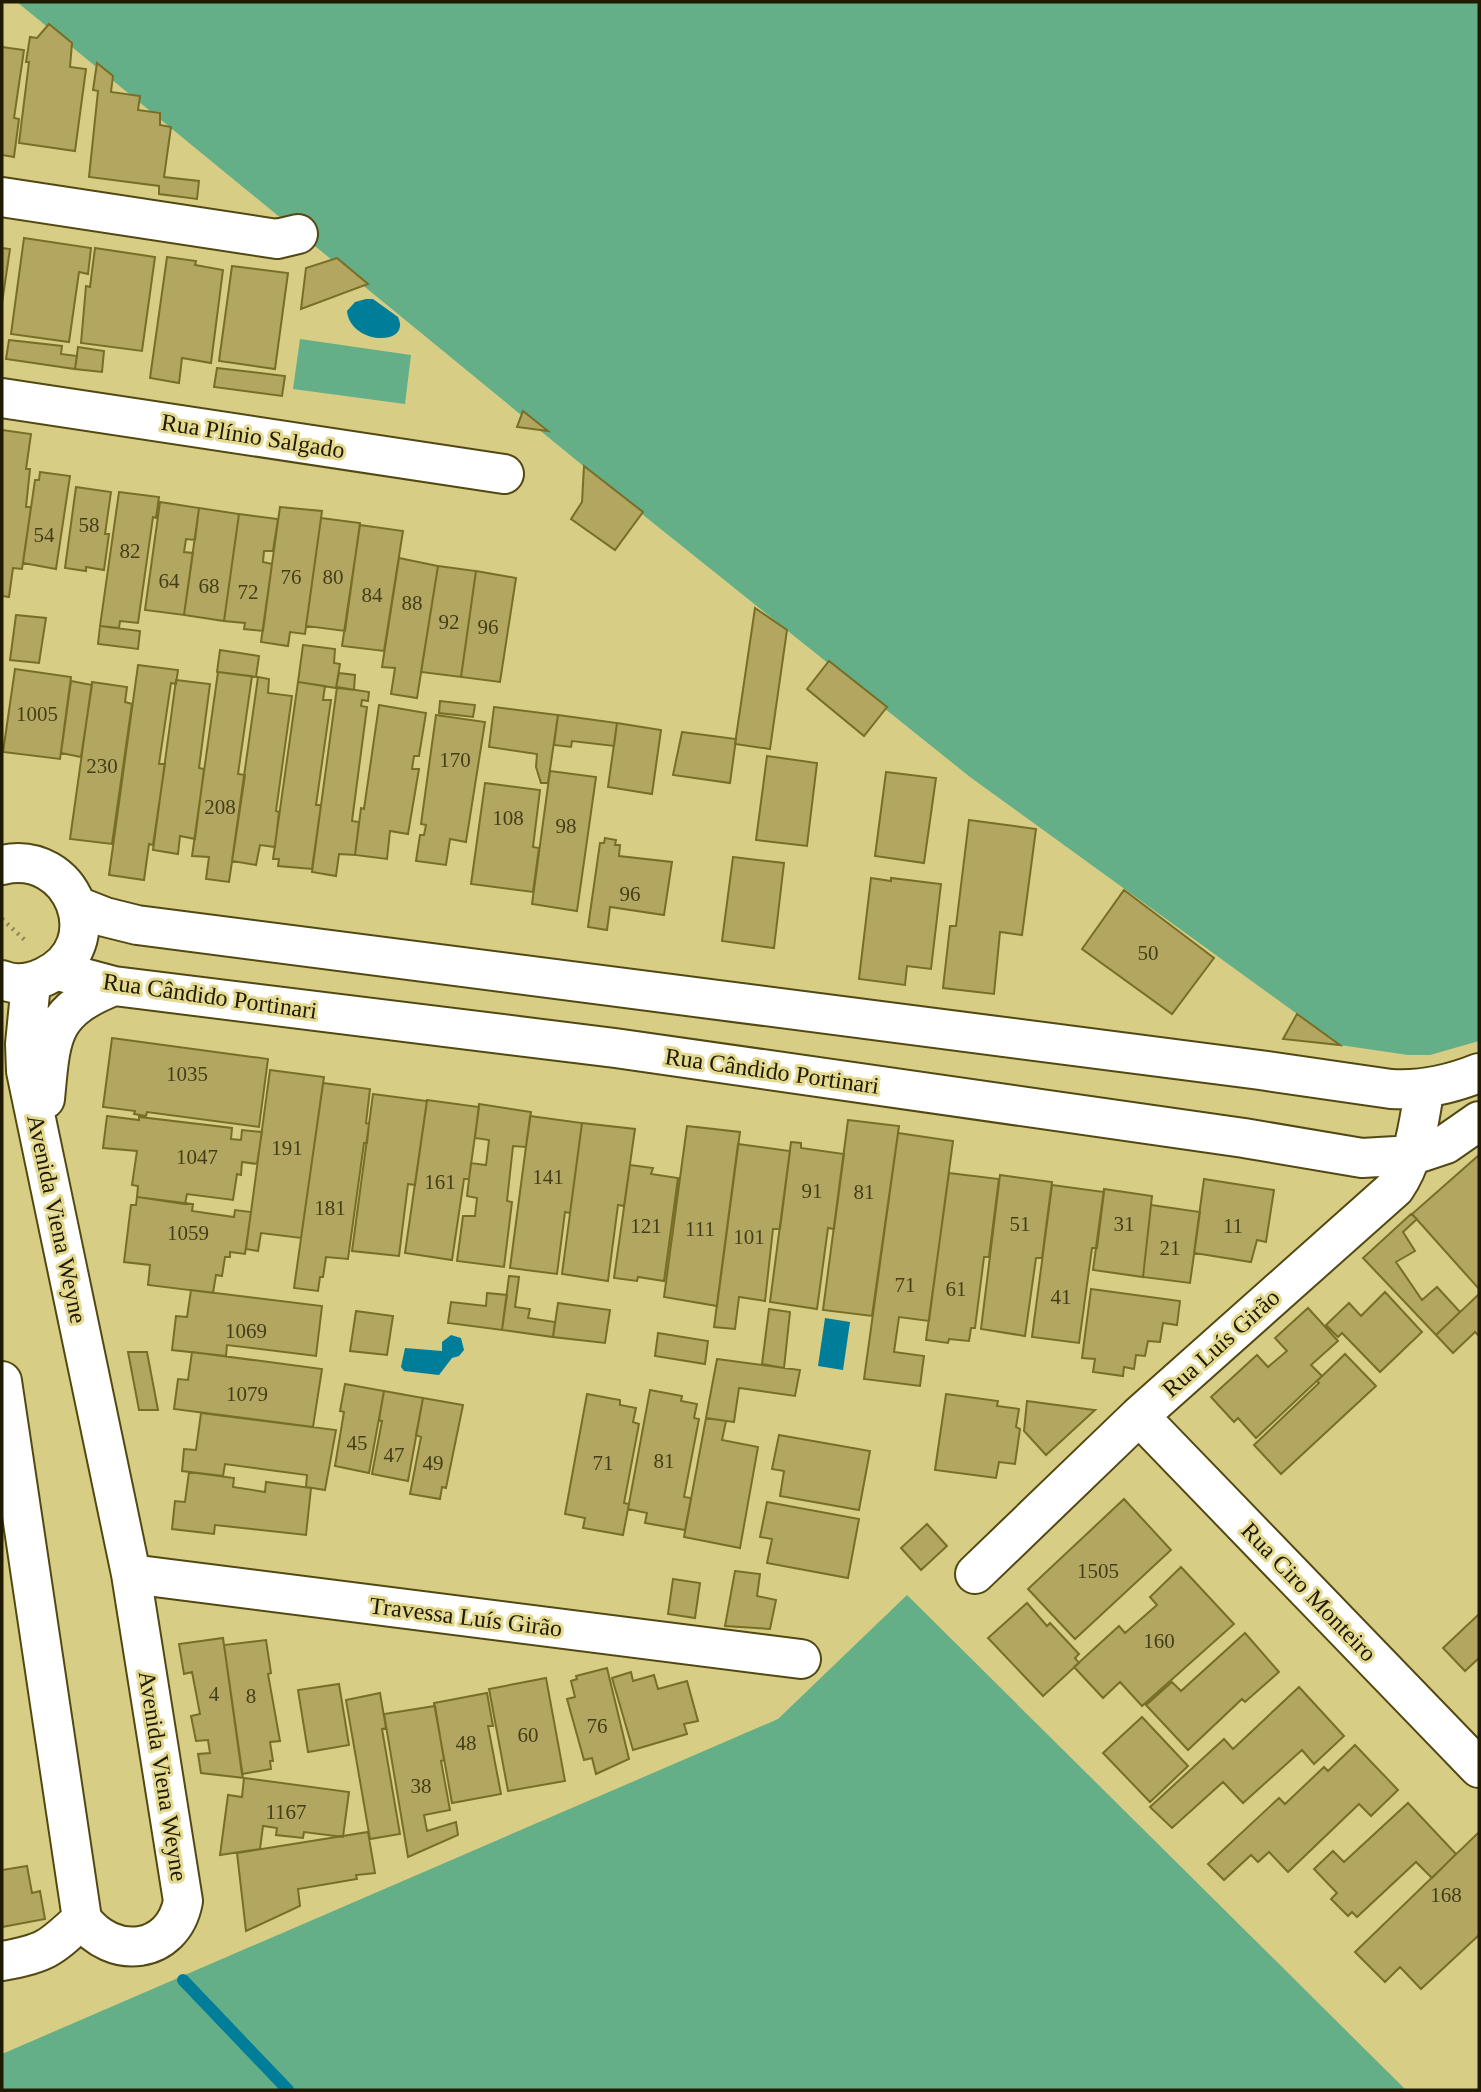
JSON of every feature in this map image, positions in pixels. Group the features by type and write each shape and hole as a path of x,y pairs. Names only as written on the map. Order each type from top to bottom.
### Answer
{"street":[{"path":"2,197 277,239 298,234"},
{"name":"Rua Plínio Salgado","path":"2,398 504,474"},
{"path":"3,864 28,863 49,870 67,886 78,906 80,930 73,953 30,978"},
{"path":"78,906 105,917 137,925 1391,1088 1437,1087 1479,1073"},
{"name":"Rua Cândido Portinari","path":"30,978 615,1048 1244,1138 1362,1158 1413,1155 1446,1144 1479,1121"},
{"name":"Avenida Viena Weyne","path":"30,978 25,1044 26,1071 131,1574 183,1901 181,1916 167,1934 144,1947 125,1946 105,1938 90,1929 82,1919"},
{"path":"41,1140 48,1071 59,1023 84,999 114,986"},
{"path":"615,1048 624,990"},
{"name":"Rua Luís Girão","path":"975,1574 1139,1416 1395,1188 1413,1155 1425,1088"},
{"path":"2,1381 82,1919 54,1945 34,1956 2,1961"},
{"name":"Rua Ciro Monteiro","path":"1139,1416 1479,1768"},
{"name":"Travessa Luís Girão","path":"131,1574 801,1659"}],"green space":[{"path":"17,2 1479,2 1479,1041 1430,1055 1408,1055 1340,1045 970,777 647,518"},
{"path":"300,339 411,355 405,404 293,389"},
{"path":"907,1595 1406,2090 2,2090 2,2054 778,1719"}],"water":[{"path":"373,299 398,317 400,327 396,334 379,338 368,336 351,322 347,311 355,302"},
{"path":"825,1318 850,1322 843,1370 818,1366"},
{"path":"451,1335 461,1338 464,1350 459,1356 452,1358 439,1375 404,1371 401,1367 405,1348 442,1351 442,1342"}],"building":[{"path":"49,24 72,43 70,67 86,69 75,151 19,143 30,37 37,38"},
{"path":"2,47 24,50 14,118 19,119 14,157 2,155"},
{"path":"97,63 113,76 111,92 140,96 138,110 160,113 160,125 171,127 164,177 199,181 197,199 159,194 159,186 89,177 98,91 93,90"},
{"path":"24,238 91,248 88,274 79,272 69,342 11,334"},
{"path":"2,248 10,249 2,303"},
{"path":"95,248 155,257 142,351 81,343 86,286 90,287"},
{"path":"167,257 196,261 195,265 223,270 211,363 182,358 179,383 150,378"},
{"path":"337,258 368,284 301,309 306,268"},
{"path":"232,266 288,273 275,369 219,361"},
{"path":"9,340 62,346 61,354 77,356 75,369 6,359"},
{"path":"78,347 104,351 102,372 75,369"},
{"path":"217,368 285,376 282,396 214,387"},
{"path":"523,411 548,431 517,427"},
{"path":"2,430 31,434 26,469 30,469 26,507 31,507 22,569 13,568 9,597 2,596"},
{"path":"584,466 643,512 615,550 571,519 582,502"},
{"path":"40,472 70,476 56,569 23,563 35,480 39,480"},
{"path":"76,487 111,492 105,534 109,534 104,570 65,568"},
{"path":"119,492 159,497 156,518 153,517 138,623 120,621 119,628 100,626"},
{"path":"160,502 199,508 195,540 186,539 184,552 193,553 184,615 145,610"},
{"path":"280,507 322,511 305,634 290,632 288,646 261,642"},
{"path":"199,508 239,514 224,621 184,615"},
{"path":"239,514 278,519 273,551 264,551 263,562 272,564 263,631 244,629 245,623 224,621"},
{"path":"321,518 360,523 345,631 306,626"},
{"path":"360,525 403,531 384,651 342,646"},
{"path":"399,558 438,566 417,698 391,694 395,668 382,667"},
{"path":"438,566 476,571 461,677 421,672"},
{"path":"476,571 516,578 500,682 461,677"},
{"path":"755,608 787,630 770,749 735,744"},
{"path":"16,615 46,618 39,663 10,660"},
{"path":"100,626 140,631 138,649 98,644"},
{"path":"303,645 335,649 334,663 340,664 336,688 298,682"},
{"path":"220,650 259,656 256,677 217,672"},
{"path":"829,661 887,707 864,736 807,689"},
{"path":"138,665 178,670 176,684 171,683 159,764 165,764 153,845 149,844 144,880 109,875"},
{"path":"15,669 71,677 60,759 3,752"},
{"path":"218,672 252,676 238,774 245,775 229,882 206,879 209,857 192,856"},
{"path":"339,673 355,675 354,690 336,688"},
{"path":"258,677 269,679 268,693 292,696 276,811 279,812 275,847 260,845 256,865 232,861"},
{"path":"176,680 210,684 199,768 204,769 195,839 180,836 178,854 153,850"},
{"path":"71,681 92,685 81,757 61,753"},
{"path":"92,682 127,687 125,702 132,704 112,844 70,839"},
{"path":"298,682 325,686 323,700 331,700 316,805 321,805 312,869 278,866 279,859 273,859"},
{"path":"337,687 369,692 368,701 362,700 361,706 367,707 352,821 359,822 355,855 339,854 336,876 312,872"},
{"path":"440,701 475,705 473,717 439,713"},
{"path":"379,705 426,713 419,756 414,756 412,769 419,769 408,834 390,831 387,859 355,855"},
{"path":"494,707 558,715 548,783 541,783 536,767 537,754 489,747"},
{"path":"436,715 485,722 466,842 450,839 446,865 416,861 420,835 424,835 426,825 421,824"},
{"path":"558,715 617,723 614,746 572,741 571,747 554,745"},
{"path":"617,723 661,730 652,794 608,787"},
{"path":"682,732 736,739 730,783 673,775"},
{"path":"767,756 817,763 807,846 756,840"},
{"path":"550,771 596,777 577,911 532,904"},
{"path":"886,772 936,778 924,863 875,856"},
{"path":"485,783 540,790 533,847 539,848 533,892 471,884"},
{"path":"969,820 1036,829 1022,935 1000,932 994,994 943,988 950,926 956,926"},
{"path":"605,838 616,840 615,845 620,845 619,856 672,862 664,915 610,907 607,930 588,927 600,843 604,843"},
{"path":"733,857 784,863 774,948 722,941"},
{"path":"871,878 941,884 931,969 907,966 905,985 859,979"},
{"path":"1124,890 1214,958 1172,1014 1082,949"},
{"path":"1297,1014 1340,1045 1283,1039"},
{"path":"112,1038 268,1059 259,1127 147,1112 146,1116 134,1114 135,1111 103,1107"},
{"path":"270,1070 324,1077 301,1238 261,1233 258,1251 246,1249"},
{"path":"323,1083 370,1089 366,1123 369,1124 367,1143 364,1143 348,1259 326,1257 318,1291 294,1288"},
{"path":"373,1094 427,1101 415,1185 408,1184 399,1256 352,1251"},
{"path":"427,1100 479,1107 469,1179 464,1179 452,1260 405,1253"},
{"path":"479,1104 531,1112 526,1147 513,1146 507,1201 512,1202 504,1267 457,1261 463,1216 475,1216 477,1198 467,1196 471,1163 486,1165 489,1140 475,1138"},
{"path":"107,1116 232,1128 231,1139 241,1140 242,1130 262,1132 257,1164 242,1162 233,1200 187,1194 185,1204 137,1197 138,1186 132,1185 137,1151 103,1148"},
{"path":"530,1116 582,1123 570,1213 565,1212 557,1274 510,1268"},
{"path":"848,1120 899,1126 872,1316 823,1310"},
{"path":"582,1123 635,1129 624,1206 618,1205 608,1281 562,1274"},
{"path":"687,1126 740,1132 717,1306 664,1297"},
{"path":"898,1133 953,1141 929,1321 899,1317 894,1352 924,1356 920,1386 864,1379"},
{"path":"791,1142 801,1143 801,1148 844,1154 834,1229 828,1228 817,1309 770,1302"},
{"path":"738,1144 790,1151 780,1229 773,1229 765,1301 739,1297 735,1329 714,1327"},
{"path":"1479,1155 1479,1289 1412,1214"},
{"path":"630,1165 653,1168 651,1174 678,1178 664,1281 638,1277 637,1281 614,1278"},
{"path":"949,1173 999,1179 989,1257 984,1257 975,1328 971,1328 969,1341 949,1339 948,1343 926,1340"},
{"path":"1000,1175 1052,1182 1042,1258 1036,1258 1025,1336 981,1329"},
{"path":"1204,1179 1274,1190 1266,1242 1257,1240 1251,1262 1194,1253"},
{"path":"1052,1185 1104,1192 1097,1248 1092,1248 1079,1343 1032,1337"},
{"path":"1104,1189 1152,1196 1143,1277 1093,1270"},
{"path":"137,1197 193,1204 192,1211 234,1217 235,1210 251,1212 245,1254 230,1252 230,1257 225,1257 222,1276 216,1275 213,1293 148,1285 150,1265 124,1262 131,1205 136,1205"},
{"path":"1151,1205 1200,1212 1190,1283 1143,1277"},
{"path":"1411,1214 1417,1219 1403,1232 1415,1251 1396,1262 1422,1300 1437,1287 1460,1312 1436,1335 1363,1258"},
{"path":"509,1276 519,1277 515,1307 530,1309 528,1318 555,1322 553,1337 502,1330"},
{"path":"1091,1289 1180,1301 1177,1325 1163,1323 1160,1342 1148,1341 1145,1356 1136,1355 1134,1369 1124,1367 1123,1376 1093,1372 1095,1359 1082,1358"},
{"path":"191,1290 322,1306 316,1356 227,1345 226,1356 172,1350 176,1316 187,1317"},
{"path":"1385,1292 1422,1332 1380,1372 1342,1333 1338,1337 1326,1325 1349,1303 1361,1316"},
{"path":"487,1293 507,1295 502,1330 448,1323 451,1302 486,1306"},
{"path":"1479,1294 1479,1336 1475,1332 1453,1353 1436,1335"},
{"path":"558,1303 610,1310 605,1343 553,1337"},
{"path":"1308,1308 1338,1341 1311,1365 1322,1376 1256,1438 1238,1418 1234,1422 1211,1397 1257,1355 1268,1367 1287,1351 1275,1338"},
{"path":"769,1309 790,1312 784,1368 762,1364"},
{"path":"356,1311 393,1316 387,1355 350,1351"},
{"path":"658,1333 708,1341 705,1364 655,1356"},
{"path":"128,1352 147,1352 158,1410 139,1410"},
{"path":"192,1352 322,1369 313,1427 174,1409 178,1379 188,1380"},
{"path":"1345,1354 1376,1386 1281,1474 1254,1445 1319,1383 1317,1381"},
{"path":"717,1359 800,1370 795,1396 739,1388 734,1422 706,1418"},
{"path":"345,1384 384,1391 369,1473 335,1466 344,1412 340,1411"},
{"path":"650,1390 682,1396 681,1401 697,1404 694,1418 699,1419 684,1497 691,1498 685,1530 645,1523 647,1513 628,1509"},
{"path":"384,1391 423,1398 408,1481 372,1474 382,1421 379,1420"},
{"path":"587,1394 620,1400 620,1405 636,1408 633,1422 639,1424 624,1503 629,1504 623,1535 583,1528 585,1518 565,1514"},
{"path":"946,1394 998,1401 997,1406 1019,1409 1016,1427 1020,1429 1015,1464 999,1462 996,1478 935,1470"},
{"path":"423,1398 463,1405 446,1488 442,1487 440,1499 410,1494 421,1437 416,1435"},
{"path":"1027,1401 1095,1410 1046,1455 1024,1431"},
{"path":"201,1413 336,1430 325,1490 306,1487 307,1475 225,1464 223,1476 182,1471 184,1449 196,1450"},
{"path":"706,1418 726,1421 722,1440 758,1447 740,1548 684,1537"},
{"path":"779,1435 870,1451 859,1510 780,1496 784,1471 772,1469"},
{"path":"189,1472 234,1478 233,1487 265,1492 266,1482 311,1488 306,1535 215,1525 214,1534 172,1529 175,1501 185,1502"},
{"path":"1124,1499 1171,1550 1075,1639 1028,1589"},
{"path":"767,1502 859,1519 848,1578 767,1563 772,1539 760,1537"},
{"path":"927,1524 947,1546 921,1570 901,1548"},
{"path":"1181,1567 1234,1624 1142,1706 1120,1682 1103,1698 1074,1667 1119,1626 1125,1633 1157,1605 1150,1597"},
{"path":"735,1571 760,1574 757,1596 776,1600 770,1629 725,1626"},
{"path":"673,1579 700,1583 695,1618 668,1614"},
{"path":"1027,1603 1047,1626 1050,1623 1079,1654 1075,1658 1079,1663 1043,1696 988,1638"},
{"path":"1479,1614 1479,1658 1465,1671 1443,1648"},
{"path":"1245,1633 1279,1672 1245,1702 1242,1699 1188,1750 1146,1705 1172,1682 1181,1691"},
{"path":"223,1638 243,1778 201,1773 198,1754 210,1753 208,1740 196,1741 191,1716 200,1714 192,1672 184,1674 179,1644"},
{"path":"266,1640 271,1673 268,1674 280,1741 270,1742 273,1761 270,1761 271,1769 242,1774 224,1645"},
{"path":"607,1668 629,1759 596,1774 592,1758 584,1760 567,1699 575,1697 571,1681 577,1679 576,1676"},
{"path":"631,1672 633,1681 654,1675 658,1689 687,1681 698,1721 684,1724 687,1734 633,1750 612,1678"},
{"path":"546,1678 565,1781 508,1791 489,1689"},
{"path":"339,1684 349,1745 308,1752 298,1690"},
{"path":"1299,1687 1344,1736 1314,1764 1302,1750 1243,1803 1223,1782 1172,1828 1150,1807 1224,1739 1233,1749"},
{"path":"380,1693 386,1728 382,1729 400,1834 370,1839 346,1700"},
{"path":"487,1693 493,1726 488,1726 501,1794 452,1803 434,1703"},
{"path":"435,1706 450,1810 424,1815 427,1831 456,1822 458,1835 408,1857 384,1714"},
{"path":"1142,1717 1188,1766 1150,1802 1103,1753"},
{"path":"1355,1745 1398,1790 1371,1816 1359,1804 1288,1872 1269,1852 1258,1862 1251,1855 1224,1880 1208,1864 1279,1798 1285,1804 1324,1767 1328,1771"},
{"path":"244,1778 349,1792 343,1837 304,1832 303,1838 276,1835 277,1828 263,1826 260,1849 220,1855 228,1795 242,1797"},
{"path":"1408,1803 1456,1854 1432,1878 1416,1862 1357,1917 1352,1912 1348,1916 1331,1899 1337,1893 1314,1869 1333,1851 1344,1862"},
{"path":"368,1832 375,1873 356,1875 357,1879 298,1889 300,1906 246,1931 237,1853"},
{"path":"1479,1832 1479,1935 1421,1989 1400,1967 1385,1982 1355,1952"},
{"path":"27,1866 32,1893 40,1891 45,1919 2,1927 2,1870"}],"waterway":[{"path":"183,1980 288,2090"}]}
